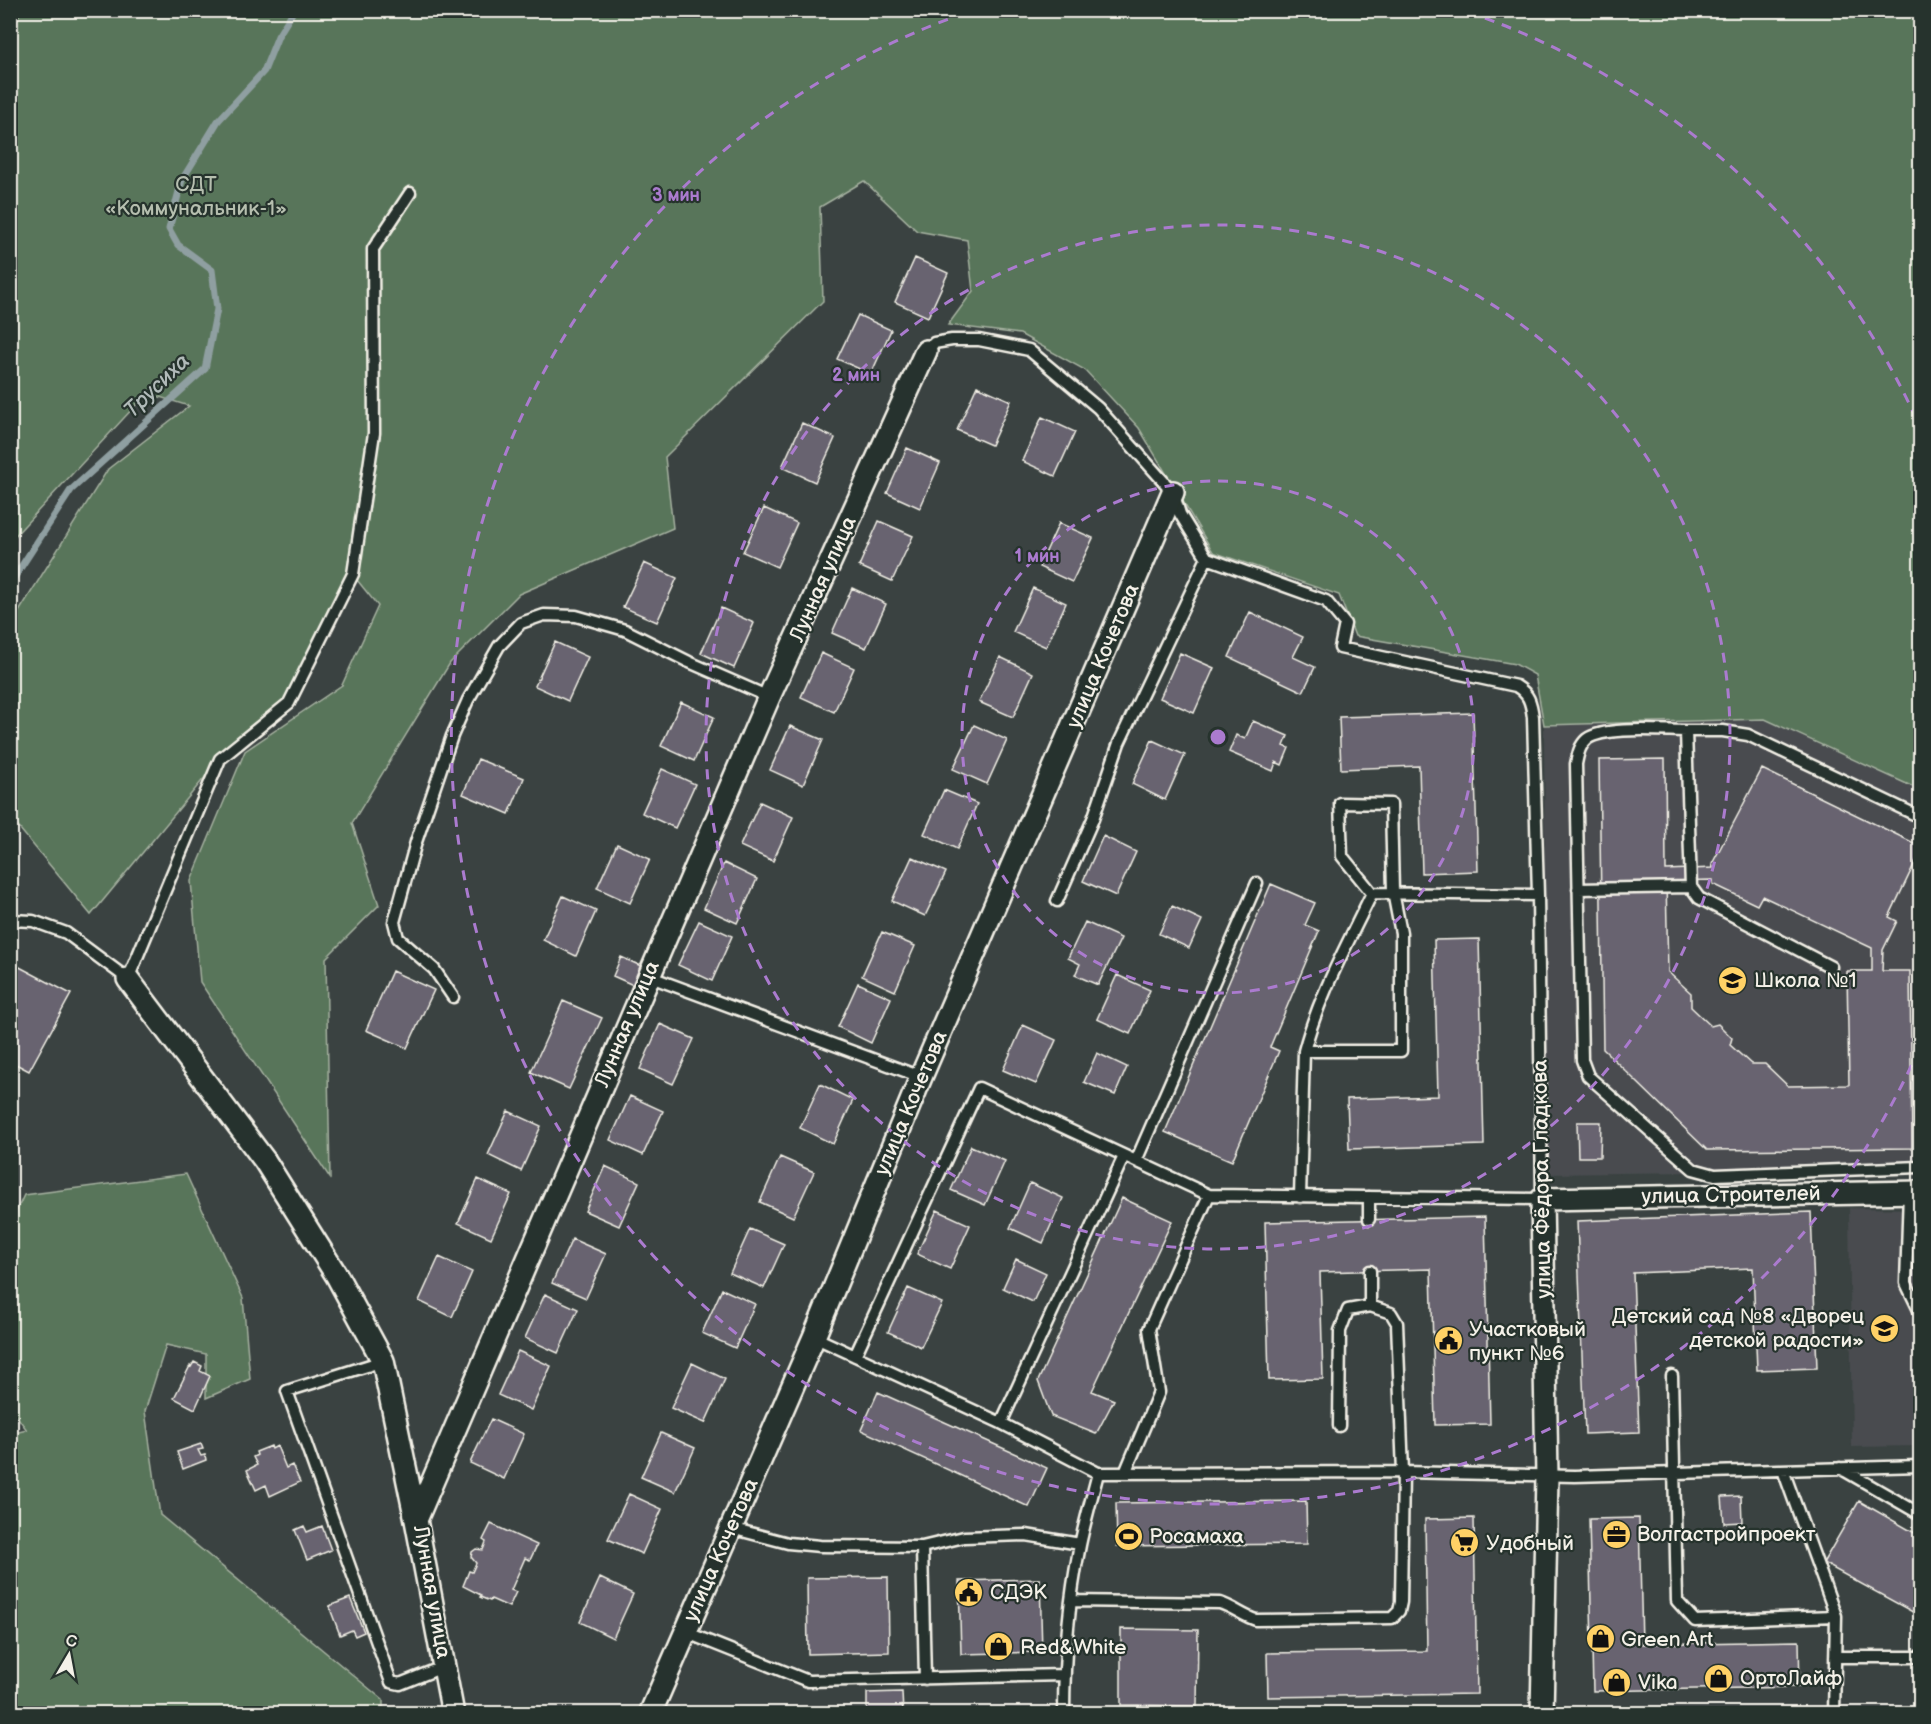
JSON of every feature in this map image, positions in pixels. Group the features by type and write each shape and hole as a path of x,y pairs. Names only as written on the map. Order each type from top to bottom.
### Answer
{"street":[{"name":"Лунная улица","path":"453,1713 416,1520 769,697 926,351"},
{"name":"улица Кочетова","path":"650,1713 814,1337 921,1077 1173,492"},
{"path":"128,978 265,1161 337,1276 383,1361 416,1520"},
{"name":"улица Строителей","path":"1542,1199 1915,1192"},
{"name":"улица Фёдора Гладкова","path":"1542,1199 1547,1476 1542,1713"}],"lane":[{"path":"10,14 14,10"},
{"path":"10,920 33,921 66,933 128,978 220,759 289,703 353,574 374,433 374,249 410,193"},
{"path":"926,351 934,343 952,340 979,340 1029,350 1098,408 1173,492 1180,514 1207,558 1119,743 1093,819 1057,901"},
{"name":"улица Фёдора Гладкова","path":"1207,558 1326,601 1345,624 1340,648 1516,686 1530,701 1533,717 1538,895 1542,1199"},
{"path":"453,997 434,969 398,938 394,922 416,843 452,736 468,700 499,646 521,623 544,615 576,616 625,630 689,663 769,697"},
{"path":"1920,817 1748,735 1723,731 1614,731 1589,738 1581,745 1576,764 1582,1060 1588,1076 1693,1169 1715,1174 1920,1167"},
{"path":"1686,731 1691,887 1699,898 1831,967"},
{"path":"1304,1051 1401,1051 1401,933 1393,892 1391,804 1340,803 1342,856 1372,893"},
{"path":"1136,1161 1257,883"},
{"path":"1578,889 1691,887"},
{"path":"1372,893 1538,895"},
{"path":"1300,1197 1304,1051 1324,992 1372,893"},
{"path":"648,976 921,1077"},
{"path":"855,1356 979,1088 1209,1196 1542,1199"},
{"path":"1001,1423 1124,1156"},
{"path":"1915,1192 1915,1226 1906,1283 1920,1312"},
{"path":"1125,1473 1159,1392 1149,1329 1209,1196"},
{"path":"1369,1197 1369,1220"},
{"path":"1370,1270 1370,1306"},
{"path":"1071,1601 1220,1603 1230,1606 1247,1618 1256,1620 1392,1618 1399,1611 1401,1602 1404,1472 1397,1323 1391,1313 1370,1306 1348,1310 1340,1331 1339,1426"},
{"path":"814,1337 1001,1423 1098,1473 1404,1472 1547,1476 1920,1466"},
{"path":"383,1361 286,1391 391,1682 400,1684 445,1666"},
{"path":"1672,1376 1677,1602 1695,1621 1836,1616"},
{"path":"1839,1468 1920,1514"},
{"path":"1783,1470 1836,1616 1834,1713"},
{"path":"1064,1713 1064,1675 1071,1601 1080,1544 1098,1473"},
{"path":"731,1528 788,1543 820,1545 922,1547 964,1537 1026,1535 1080,1544"},
{"path":"922,1547 925,1679"},
{"path":"685,1632 808,1681 1064,1675"},
{"path":"1835,1657 1920,1657"}],"shaded area":[{"name":"Школа №1","path":"1765,719 1920,790 1920,1169 1547,1174 1544,725"},
{"name":"Детский сад №8 «Дворец детской радости»","path":"1849,1208 1920,1209 1920,1446 1852,1447"}],"green space":[{"name":"СДТ «Коммунальник-1»","path":"11,11 1920,11 1920,790 1765,719 1544,725 1535,675 1515,664 1355,636 1339,595 1213,552 1139,428 1085,370 1020,334 948,325 973,291 967,240 917,231 864,181 820,207 823,301 665,457 673,528 519,594 450,663 352,823 379,905 326,958 330,1178 200,982 191,881 245,751 342,685 378,606 353,575 289,703 220,759 91,915 15,823 10,738 10,626 108,469 189,406 147,393 11,540"},
{"path":"186,1174 243,1298 250,1379 206,1398 206,1354 166,1345 145,1411 160,1515 383,1700 383,1713 11,1713 10,1434 27,1430 10,1407 11,1223 24,1195"}],"building":[{"path":"915,258 948,273 928,317 895,302"},
{"path":"858,315 891,330 871,374 837,359"},
{"path":"977,386 1011,401 991,445 957,430"},
{"path":"1042,417 1075,432 1055,476 1022,461"},
{"path":"802,423 835,438 815,482 782,467"},
{"path":"907,448 940,463 920,508 887,493"},
{"path":"764,508 797,523 777,567 743,552"},
{"path":"879,521 913,536 892,581 859,566"},
{"path":"1059,523 1093,538 1072,582 1039,567"},
{"path":"644,563 677,578 657,622 623,607"},
{"path":"852,588 886,604 866,648 832,633"},
{"path":"1033,588 1066,603 1046,647 1013,632"},
{"path":"721,608 754,623 734,668 701,653"},
{"path":"1250,612 1303,637 1293,657 1315,667 1303,692 1229,657"},
{"path":"555,642 588,657 568,701 535,686"},
{"path":"821,653 854,668 834,712 801,697"},
{"path":"1180,653 1214,668 1194,713 1160,698"},
{"path":"1000,657 1033,673 1013,717 979,702"},
{"path":"681,702 714,717 694,761 661,746"},
{"path":"1473,713 1478,871 1422,873 1419,766 1341,769 1339,717"},
{"path":"1253,721 1288,736 1284,746 1289,748 1282,765 1276,762 1273,771 1229,752 1236,735 1245,739"},
{"path":"974,725 1007,740 987,784 953,769"},
{"path":"790,726 823,740 803,785 770,770"},
{"path":"1152,740 1185,755 1165,800 1132,784"},
{"path":"478,759 524,778 509,814 463,794"},
{"path":"1665,759 1666,870 1713,868 1712,864 1762,769 1920,846 1920,852 1889,917 1897,921 1883,950 1882,971 1910,971 1912,1148 1707,1150 1603,1049 1599,760","holes":["1713,880 1713,884 1757,905 1762,896 1872,948 1872,971 1847,971 1849,1085 1788,1086 1765,1064 1751,1064 1730,1045 1732,1038 1718,1024 1711,1026 1691,1007 1691,993 1668,972 1666,881"]},
{"path":"662,769 695,784 675,828 642,813"},
{"path":"944,790 977,804 957,849 924,834"},
{"path":"760,802 793,817 773,861 740,846"},
{"path":"1103,836 1136,852 1116,896 1083,881"},
{"path":"617,844 650,859 630,903 597,888"},
{"path":"912,857 946,872 925,916 892,901"},
{"path":"724,863 757,879 737,923 704,908"},
{"path":"1271,884 1315,903 1305,925 1319,931 1270,1047 1279,1051 1232,1161 1165,1132"},
{"path":"563,896 596,911 576,956 543,940"},
{"path":"1172,906 1202,920 1189,948 1159,934"},
{"path":"699,921 732,936 712,981 678,965"},
{"path":"1085,922 1121,938 1098,985 1075,975 1080,964 1068,958"},
{"path":"882,932 915,946 895,991 862,976"},
{"path":"1479,939 1484,1145 1349,1149 1347,1099 1438,1096 1434,940"},
{"path":"621,957 641,966 633,985 613,976"},
{"path":"10,962 71,994 29,1071 10,1061"},
{"path":"392,971 434,990 407,1048 366,1030"},
{"path":"1117,975 1150,990 1130,1034 1097,1019"},
{"path":"858,983 891,998 871,1043 838,1027"},
{"path":"563,1001 602,1018 569,1089 531,1072"},
{"path":"660,1024 694,1039 673,1084 640,1069"},
{"path":"1023,1025 1056,1040 1036,1084 1003,1070"},
{"path":"1097,1053 1127,1067 1115,1095 1084,1082"},
{"path":"820,1084 853,1100 833,1144 800,1128"},
{"path":"630,1096 663,1111 643,1155 610,1140"},
{"path":"508,1111 541,1126 521,1171 488,1155"},
{"path":"1577,1122 1601,1122 1600,1157 1578,1157"},
{"path":"971,1146 1005,1161 985,1205 951,1190"},
{"path":"780,1157 814,1172 793,1217 760,1202"},
{"path":"605,1166 639,1182 619,1226 585,1211"},
{"path":"478,1179 511,1194 491,1238 458,1223"},
{"path":"1030,1183 1063,1198 1043,1243 1010,1228"},
{"path":"1122,1198 1172,1221 1092,1391 1114,1400 1096,1434 1051,1416 1038,1381"},
{"path":"937,1210 970,1225 950,1269 917,1254"},
{"path":"1811,1212 1817,1368 1757,1370 1753,1268 1633,1273 1639,1432 1585,1434 1577,1221"},
{"path":"1485,1217 1490,1424 1435,1425 1431,1269 1320,1272 1323,1379 1269,1380 1265,1222"},
{"path":"750,1229 784,1244 764,1288 730,1273"},
{"path":"572,1239 606,1254 586,1298 552,1283"},
{"path":"439,1257 472,1272 452,1317 419,1301"},
{"path":"1016,1259 1046,1273 1033,1302 1003,1288"},
{"path":"908,1288 942,1303 921,1347 888,1332"},
{"path":"722,1289 755,1304 735,1348 702,1333"},
{"path":"545,1294 578,1309 558,1353 525,1338"},
{"path":"518,1351 551,1366 531,1410 498,1395"},
{"path":"194,1362 202,1366 200,1371 210,1376 195,1409 174,1398"},
{"path":"692,1363 725,1379 705,1423 671,1408"},
{"path":"878,1392 1047,1468 1029,1507 861,1430"},
{"path":"491,1419 524,1434 504,1479 470,1463"},
{"path":"661,1433 695,1448 675,1492 641,1477"},
{"path":"201,1444 203,1449 198,1450 201,1456 205,1455 206,1460 183,1469 177,1452"},
{"path":"271,1446 272,1449 277,1446 286,1468 292,1465 300,1482 270,1496 266,1485 256,1490 247,1470 257,1465 253,1457 257,1455 256,1452"},
{"path":"629,1494 662,1509 642,1554 608,1539"},
{"path":"1741,1496 1742,1522 1724,1523 1722,1497"},
{"path":"1306,1501 1307,1544 1117,1546 1116,1503"},
{"path":"1859,1501 1920,1536 1920,1616 1823,1563"},
{"path":"1474,1518 1477,1694 1268,1697 1267,1653 1427,1651 1425,1519"},
{"path":"1639,1518 1642,1644 1799,1641 1800,1687 1593,1691 1589,1519"},
{"path":"491,1524 537,1545 530,1560 525,1558 511,1590 516,1592 509,1607 480,1597 481,1595 463,1586 469,1571 472,1572 476,1563 471,1557 472,1552 476,1549 483,1550 486,1542 483,1540"},
{"path":"304,1526 307,1532 322,1526 331,1550 307,1560 295,1530"},
{"path":"888,1577 889,1652 808,1654 807,1578"},
{"path":"600,1578 633,1594 613,1638 580,1622"},
{"path":"1040,1579 1042,1652 961,1654 959,1581"},
{"path":"350,1598 364,1632 355,1636 352,1630 340,1635 329,1606"},
{"path":"1121,1629 1198,1630 1197,1706 1121,1705"},
{"path":"902,1692 903,1714 867,1714 867,1693"}],"waterway":[{"name":"Трусиха","path":"10,584 71,490 205,369 217,309 212,270 178,245 169,229 182,180 218,121 264,71 278,36 294,10"}],"place":[{"name":"Школа №1","path":"1733,980"},
{"name":"Детский сад №8 «Дворец детской радости»","path":"1885,1328"},
{"name":"Участковый пункт №6","path":"1448,1341"},
{"name":"Волгастройпроект","path":"1616,1534"},
{"name":"Росамаха","path":"1128,1536"},
{"name":"Удобный","path":"1465,1543"},
{"name":"СДЭК","path":"969,1592"},
{"name":"Green Art","path":"1600,1639"},
{"name":"Red&White","path":"999,1647"},
{"name":"ОртоЛайф","path":"1719,1678"},
{"name":"Vika","path":"1617,1682"}]}
